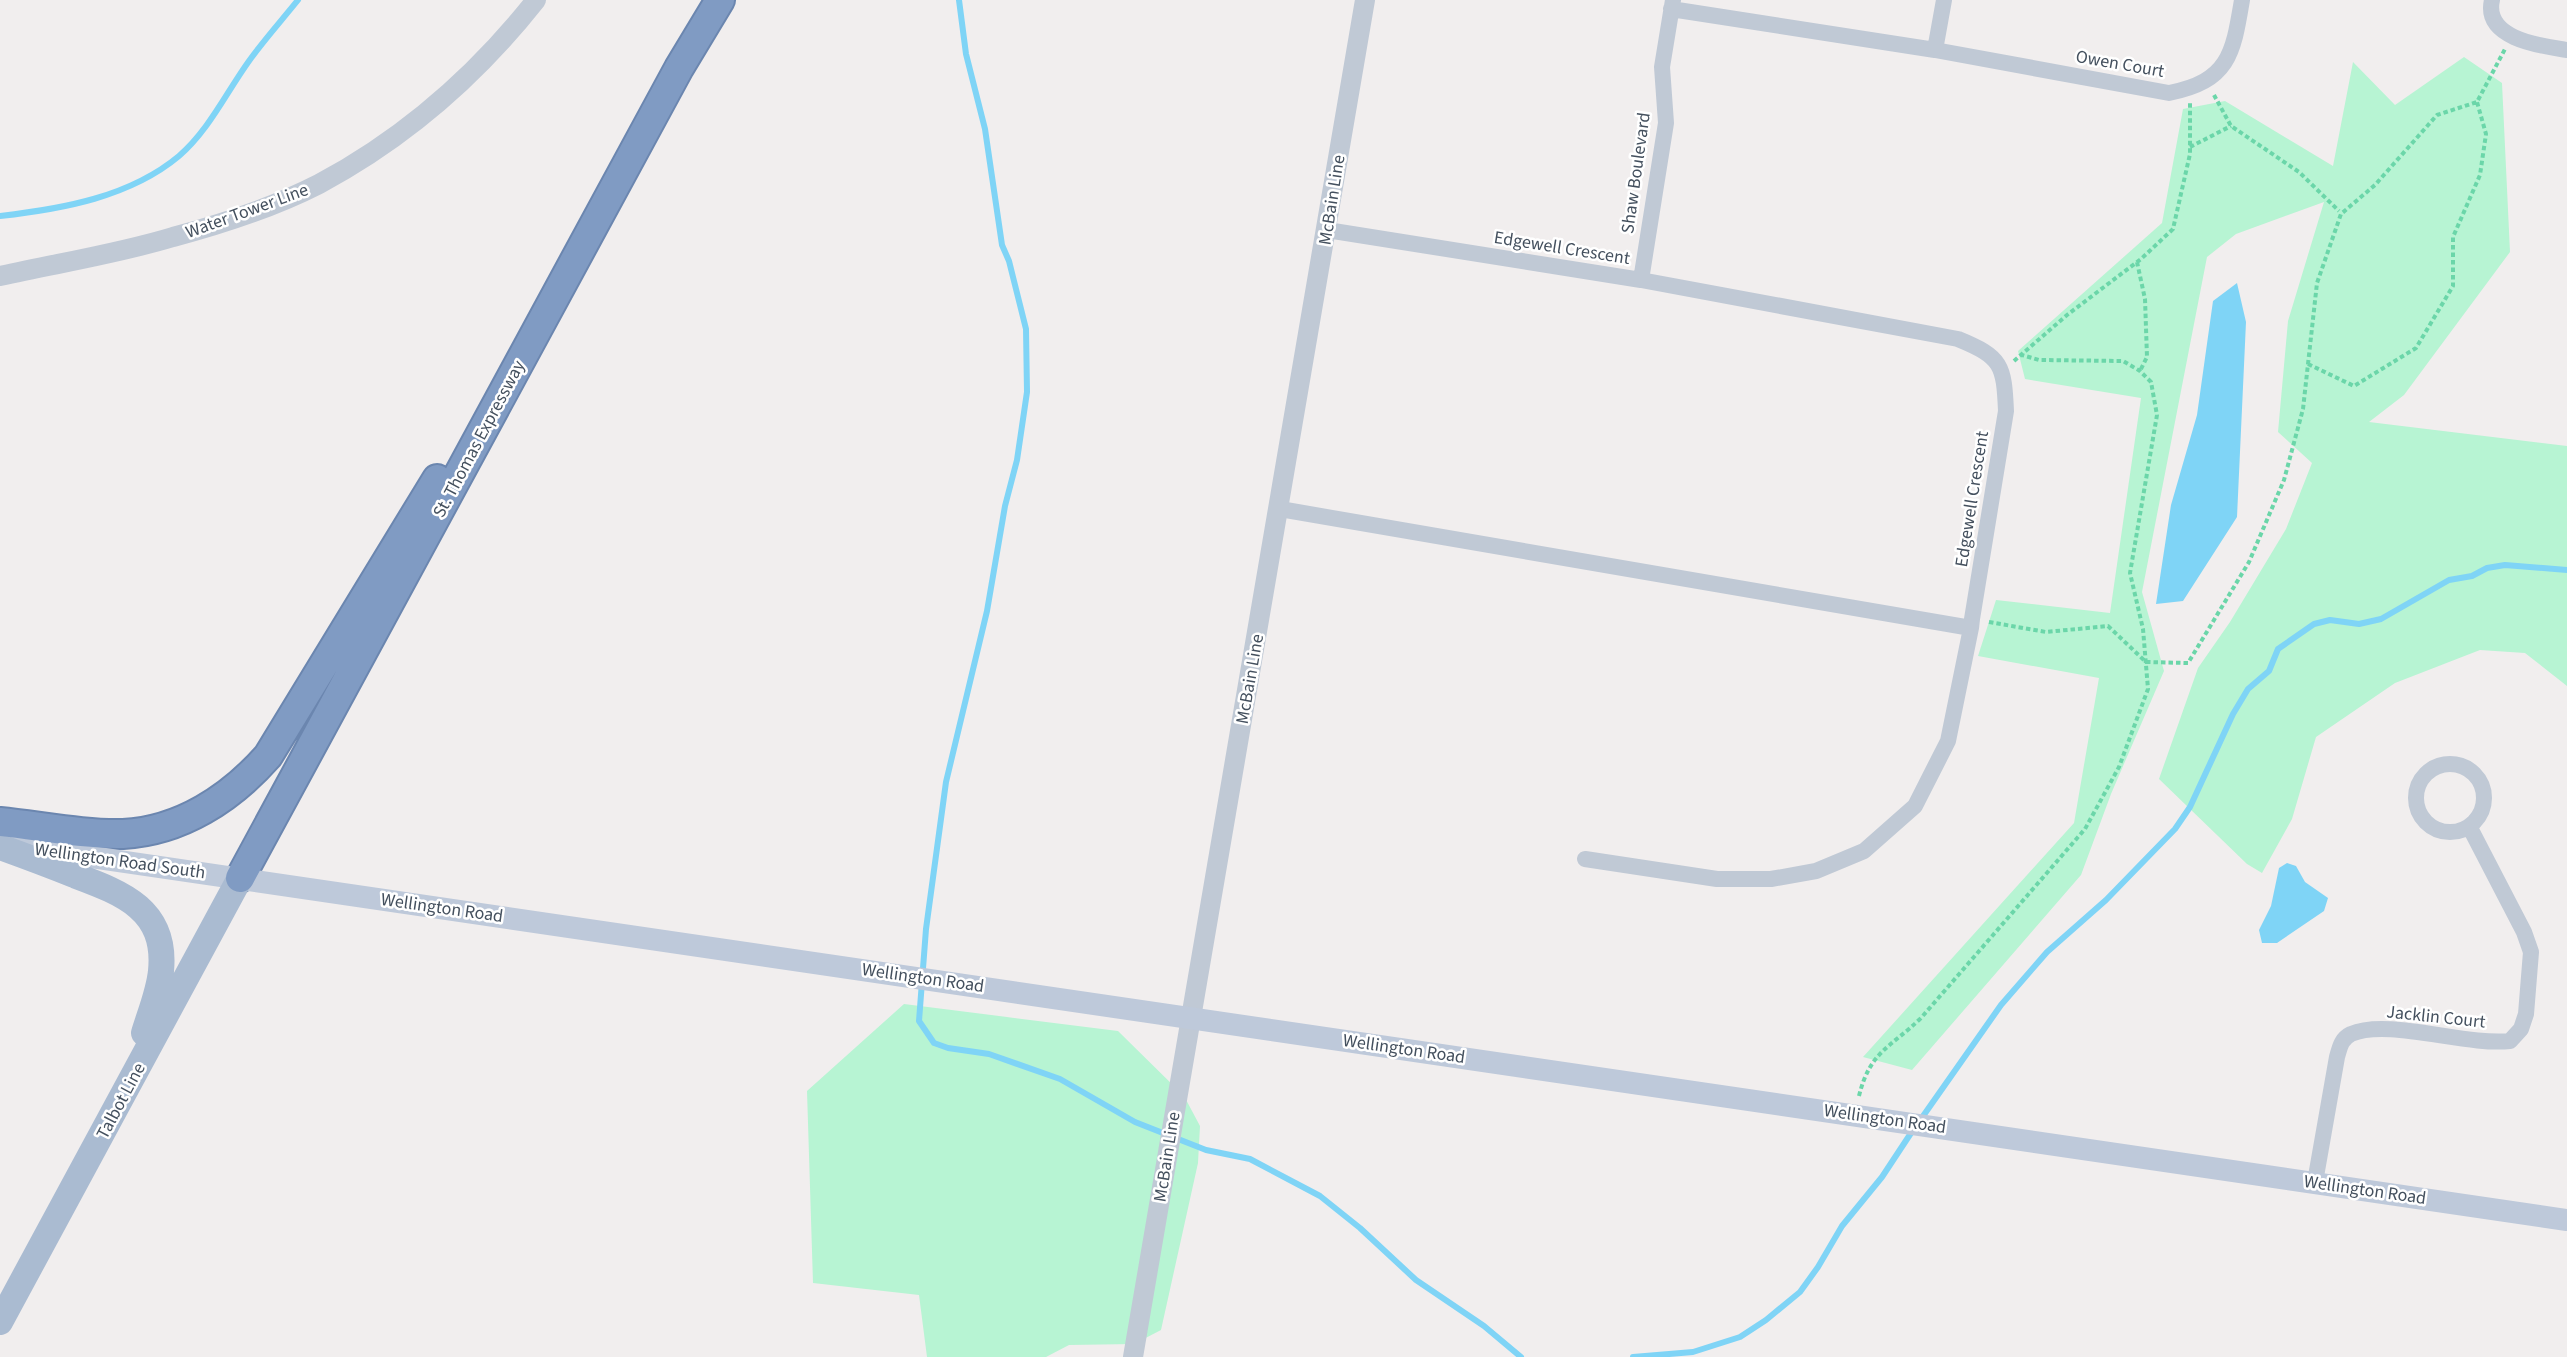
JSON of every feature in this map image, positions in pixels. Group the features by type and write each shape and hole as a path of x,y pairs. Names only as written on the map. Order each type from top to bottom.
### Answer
{"highway":[{"name":"St. Thomas Expressway","path":"240,878 679,68 720,0"},
{"path":"0,822 113,833 154,829 206,810 248,779 268,756 286,728 625,170"}],"main road":[{"name":"Wellington Road South","path":"0,845 240,878"},
{"path":"0,845 122,894 147,915 156,930 161,949 161,970 157,991 123,1098"},
{"name":"Wellington Road","path":"240,878 2567,1220"},
{"name":"Talbot Line","path":"0,1322 240,878"}],"street":[{"name":"Water Tower Line","path":"0,276 173,238 263,208 317,184 405,129 455,90 536,0"},
{"name":"McBain Line","path":"1133,1357 1190,1017 1280,509 1365,0"},
{"path":"1935,50 1944,0"},
{"name":"Owen Court","path":"1672,5 2169,93 2190,89 2206,81 2224,65 2230,53 2242,0"},
{"path":"2492,0 2490,9 2496,24 2512,36 2532,44 2567,50"},
{"name":"Shaw Boulevard","path":"1641,280 1666,123 1662,67 1672,5"},
{"name":"Edgewell Crescent","path":"1327,230 1641,280 1958,339 1981,348 1998,361 2005,381 2006,411 1972,624 1948,741 1915,806 1864,851 1816,871 1771,879 1717,879 1585,859"},
{"path":"1280,509 1972,624"},
{"path":"2445,763 2458,764 2470,770 2479,779 2484,792 2483,806 2477,819 2469,826 2453,832 2439,831 2426,824 2418,812 2415,800 2417,787 2423,776 2433,768 2445,763"},
{"name":"Jacklin Court","path":"2315,1182 2337,1057 2341,1042 2349,1035 2367,1030 2402,1031 2489,1044 2510,1041 2521,1029 2526,1014 2531,952 2524,932 2469,826"}],"path":[{"path":"2308,364 2354,386 2416,348 2453,286 2453,237 2480,175 2486,134 2477,102 2512,36"},
{"path":"2206,81 2231,126 2299,172 2339,211"},
{"path":"2001,369 2022,355 2067,315 2137,262 2173,228 2190,147 2190,89"},
{"path":"1972,624 2046,632 2108,626 2146,662 2188,663 2249,562 2284,480 2303,409 2317,283 2341,214 2376,186 2437,115 2477,102"},
{"path":"2190,147 2231,126"},
{"path":"2137,262 2145,299 2147,357 2140,370"},
{"path":"1855,1115 1864,1076 1878,1054 1901,1038 1921,1018 2085,830 2119,766 2148,689 2143,629 2130,573 2157,415 2151,382 2140,370 2123,361 2038,360 2022,355"}],"green space":[{"path":"2464,57 2502,83 2510,252 2404,395 2369,422 2567,446 2567,686 2525,653 2480,650 2395,683 2316,737 2292,819 2262,873 2247,864 2159,779 2198,668 2230,622 2286,529 2312,463 2278,432 2288,321 2324,202 2236,234 2207,257 2142,592 2164,671 2111,794 2081,875 1912,1070 1863,1057 2074,823 2099,678 1978,656 1996,600 2110,613 2141,398 2025,379 2018,351 2162,223 2183,109 2225,101 2333,166 2353,62 2395,105"},
{"path":"904,1004 1118,1031 1184,1096 1200,1126 1198,1163 1161,1330 1134,1344 1069,1345 1046,1357 927,1357 919,1295 813,1283 807,1091"}],"water":[{"path":"2237,283 2246,322 2237,517 2183,601 2156,604 2171,505 2197,415 2213,301"},
{"path":"2287,863 2296,866 2305,882 2328,898 2324,911 2277,943 2262,943 2259,930 2271,906 2279,868"}],"waterway":[{"path":"0,216 71,205 94,199 139,182 160,170 179,156 199,135 249,61 298,0"},
{"path":"959,0 966,54 985,129 1002,245 1009,261 1026,329 1027,392 1017,460 1005,506 987,611 946,782 926,929 919,1021 934,1043 948,1048 989,1054 1060,1079 1135,1122 1206,1150 1250,1159 1320,1196 1360,1228 1416,1280 1484,1326 1521,1357"},
{"path":"1921,1119 2001,1005 2047,952 2106,900 2175,829 2190,807 2233,714 2248,689 2269,671 2278,649 2314,624 2330,620 2359,624 2381,619 2449,580 2472,576 2487,568 2505,565 2567,570"},
{"path":"1633,1357 1693,1352 1740,1337 1766,1320 1800,1292 1842,1226 1882,1177 1913,1130"}]}
